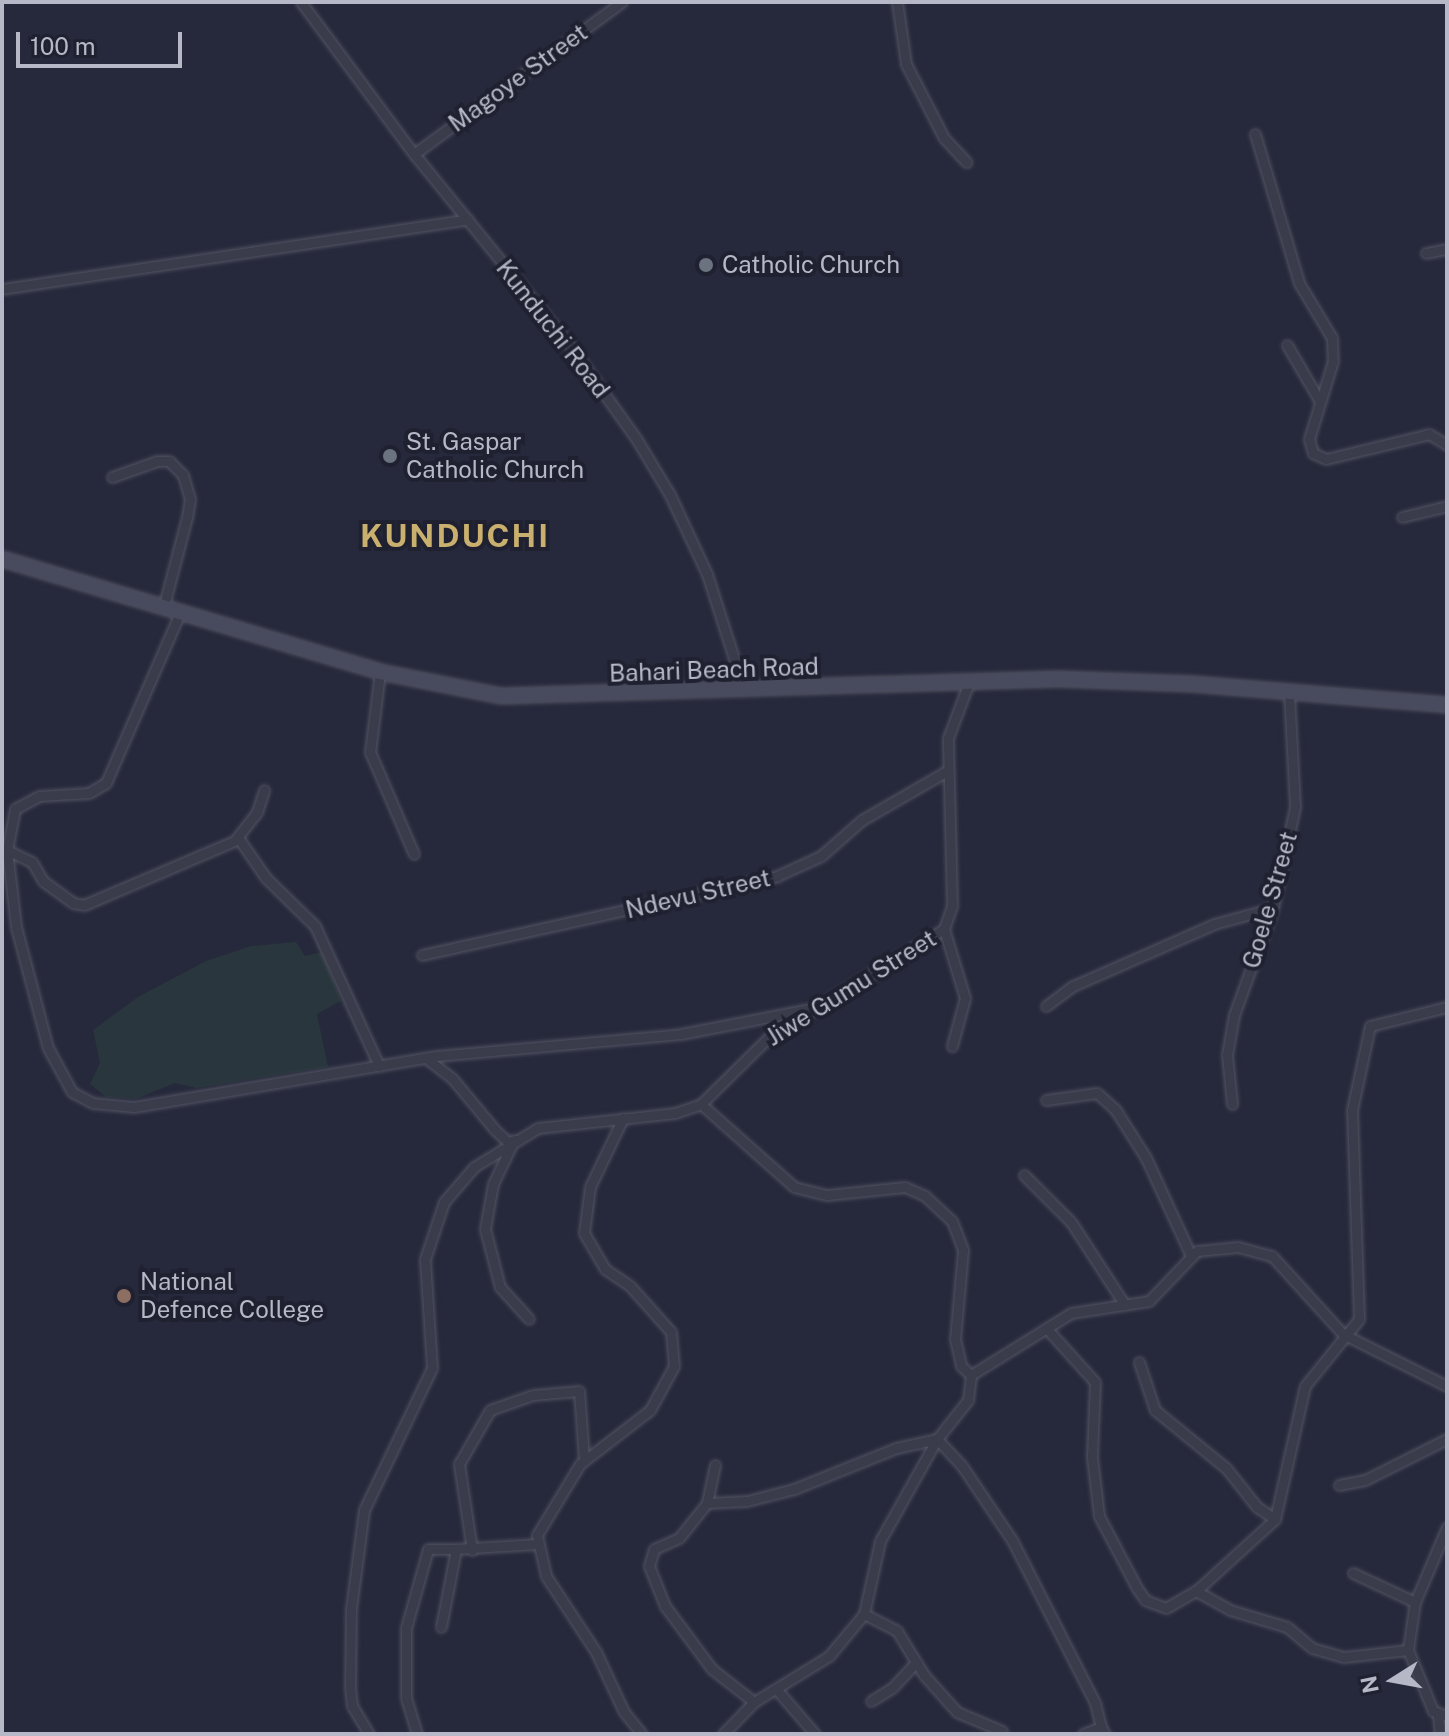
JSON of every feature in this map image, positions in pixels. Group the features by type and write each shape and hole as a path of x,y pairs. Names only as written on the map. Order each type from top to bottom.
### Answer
{"street":[{"name":"Kunduchi Road","path":"301,2 414,154 580,359 670,495 707,574 744,690"},
{"name":"Magoye Street","path":"414,154 622,2"},
{"path":"897,2 913,80 944,138 966,162"},
{"path":"1255,134 1299,283 1332,338 1333,361 1319,400 1309,444 1321,459 1429,434 1446,442"},
{"path":"2,289 468,219"},
{"path":"1426,253 1447,249"},
{"path":"1287,345 1319,400"},
{"path":"112,477 157,461 169,461 183,475 189,508 163,609"},
{"path":"1402,517 1447,506"},
{"name":"Bahari Beach Road","path":"2,559 179,615 380,672 501,696 1058,679 1289,692 1447,705"},
{"path":"179,615 106,783 89,793 39,796 20,804 7,850 28,980 48,1048 72,1092 93,1103 134,1107 426,1058 681,1034 819,1007"},
{"path":"380,672 370,752 414,854"},
{"name":"Jiwe Gumu Street","path":"701,1104 769,1037 944,929 952,906 948,738 969,682"},
{"name":"Goele Street","path":"1232,1104 1227,1055 1234,1015 1273,908 1295,807 1289,692"},
{"name":"Ndevu Street","path":"422,955 777,876 821,856 862,820 947,771"},
{"path":"7,850 32,862 43,881 73,903 84,905 236,839 257,812 264,790"},
{"path":"236,839 315,926 379,1066"},
{"path":"1046,1006 1073,986 1214,924 1273,908"},
{"path":"944,929 965,998 952,1046"},
{"path":"1048,1330 1095,1382 1092,1457 1096,1504 1137,1588 1161,1609 1196,1591 1275,1519 1305,1386 1343,1334 1359,1319 1352,1110 1366,1036 1380,1021 1447,1007"},
{"path":"426,1058 452,1078 508,1142 516,1141"},
{"path":"1046,1100 1097,1093 1115,1109 1146,1158 1191,1256"},
{"path":"369,1734 352,1706 351,1609 371,1488 432,1368 425,1276 428,1241 459,1180 516,1141 557,1124 623,1118 701,1104 794,1187 827,1195 905,1187 925,1196 952,1221 963,1250 955,1339 961,1366 971,1375"},
{"path":"623,1118 590,1187 584,1233 605,1269 630,1286 671,1332 674,1366 650,1410 584,1459 537,1535 537,1544 546,1576 596,1652 624,1712 642,1734"},
{"path":"516,1141 493,1184 485,1229 500,1287 529,1319"},
{"path":"1024,1175 1071,1222 1125,1305"},
{"path":"971,1375 1071,1313 1156,1297 1191,1256 1205,1249 1238,1247 1272,1256 1343,1334 1447,1386"},
{"path":"1139,1362 1155,1410 1226,1468 1257,1507 1275,1519"},
{"path":"723,1734 754,1702 829,1656 864,1614 880,1541 937,1439 968,1400 971,1375"},
{"path":"472,1550 459,1464 490,1410 533,1395 579,1391 584,1459"},
{"path":"707,1503 747,1501 794,1489 886,1452 937,1439"},
{"path":"937,1439 962,1466 1012,1540 1095,1703 1103,1730 1083,1734"},
{"path":"1339,1485 1365,1480 1447,1439"},
{"path":"715,1465 707,1503 679,1538 654,1549 649,1566 665,1606 712,1669 754,1702"},
{"path":"1440,1734 1442,1716 1413,1672 1408,1650 1415,1602 1447,1527"},
{"path":"417,1734 406,1698 406,1628 428,1549 472,1550 537,1544"},
{"path":"441,1627 456,1549"},
{"path":"1353,1573 1415,1602"},
{"path":"1196,1591 1230,1610 1287,1627 1312,1648 1344,1657 1408,1650"},
{"path":"864,1614 897,1631 916,1662 957,1712 1002,1731"},
{"path":"871,1701 893,1687 916,1662"},
{"path":"777,1690 815,1734"}],"shaded area":[{"path":"296,942 305,956 322,952 341,1001 317,1014 328,1067 196,1088 175,1083 136,1099 106,1097 90,1084 100,1063 93,1030 138,997 206,961 251,946"}],"place":[{"name":"Catholic Church","path":"706,265"},
{"name":"St. Gaspar Catholic Church","path":"390,456"},
{"name":"National Defence College","path":"124,1296"}],"district":[{"name":"KUNDUCHI","path":"455,536"}]}
